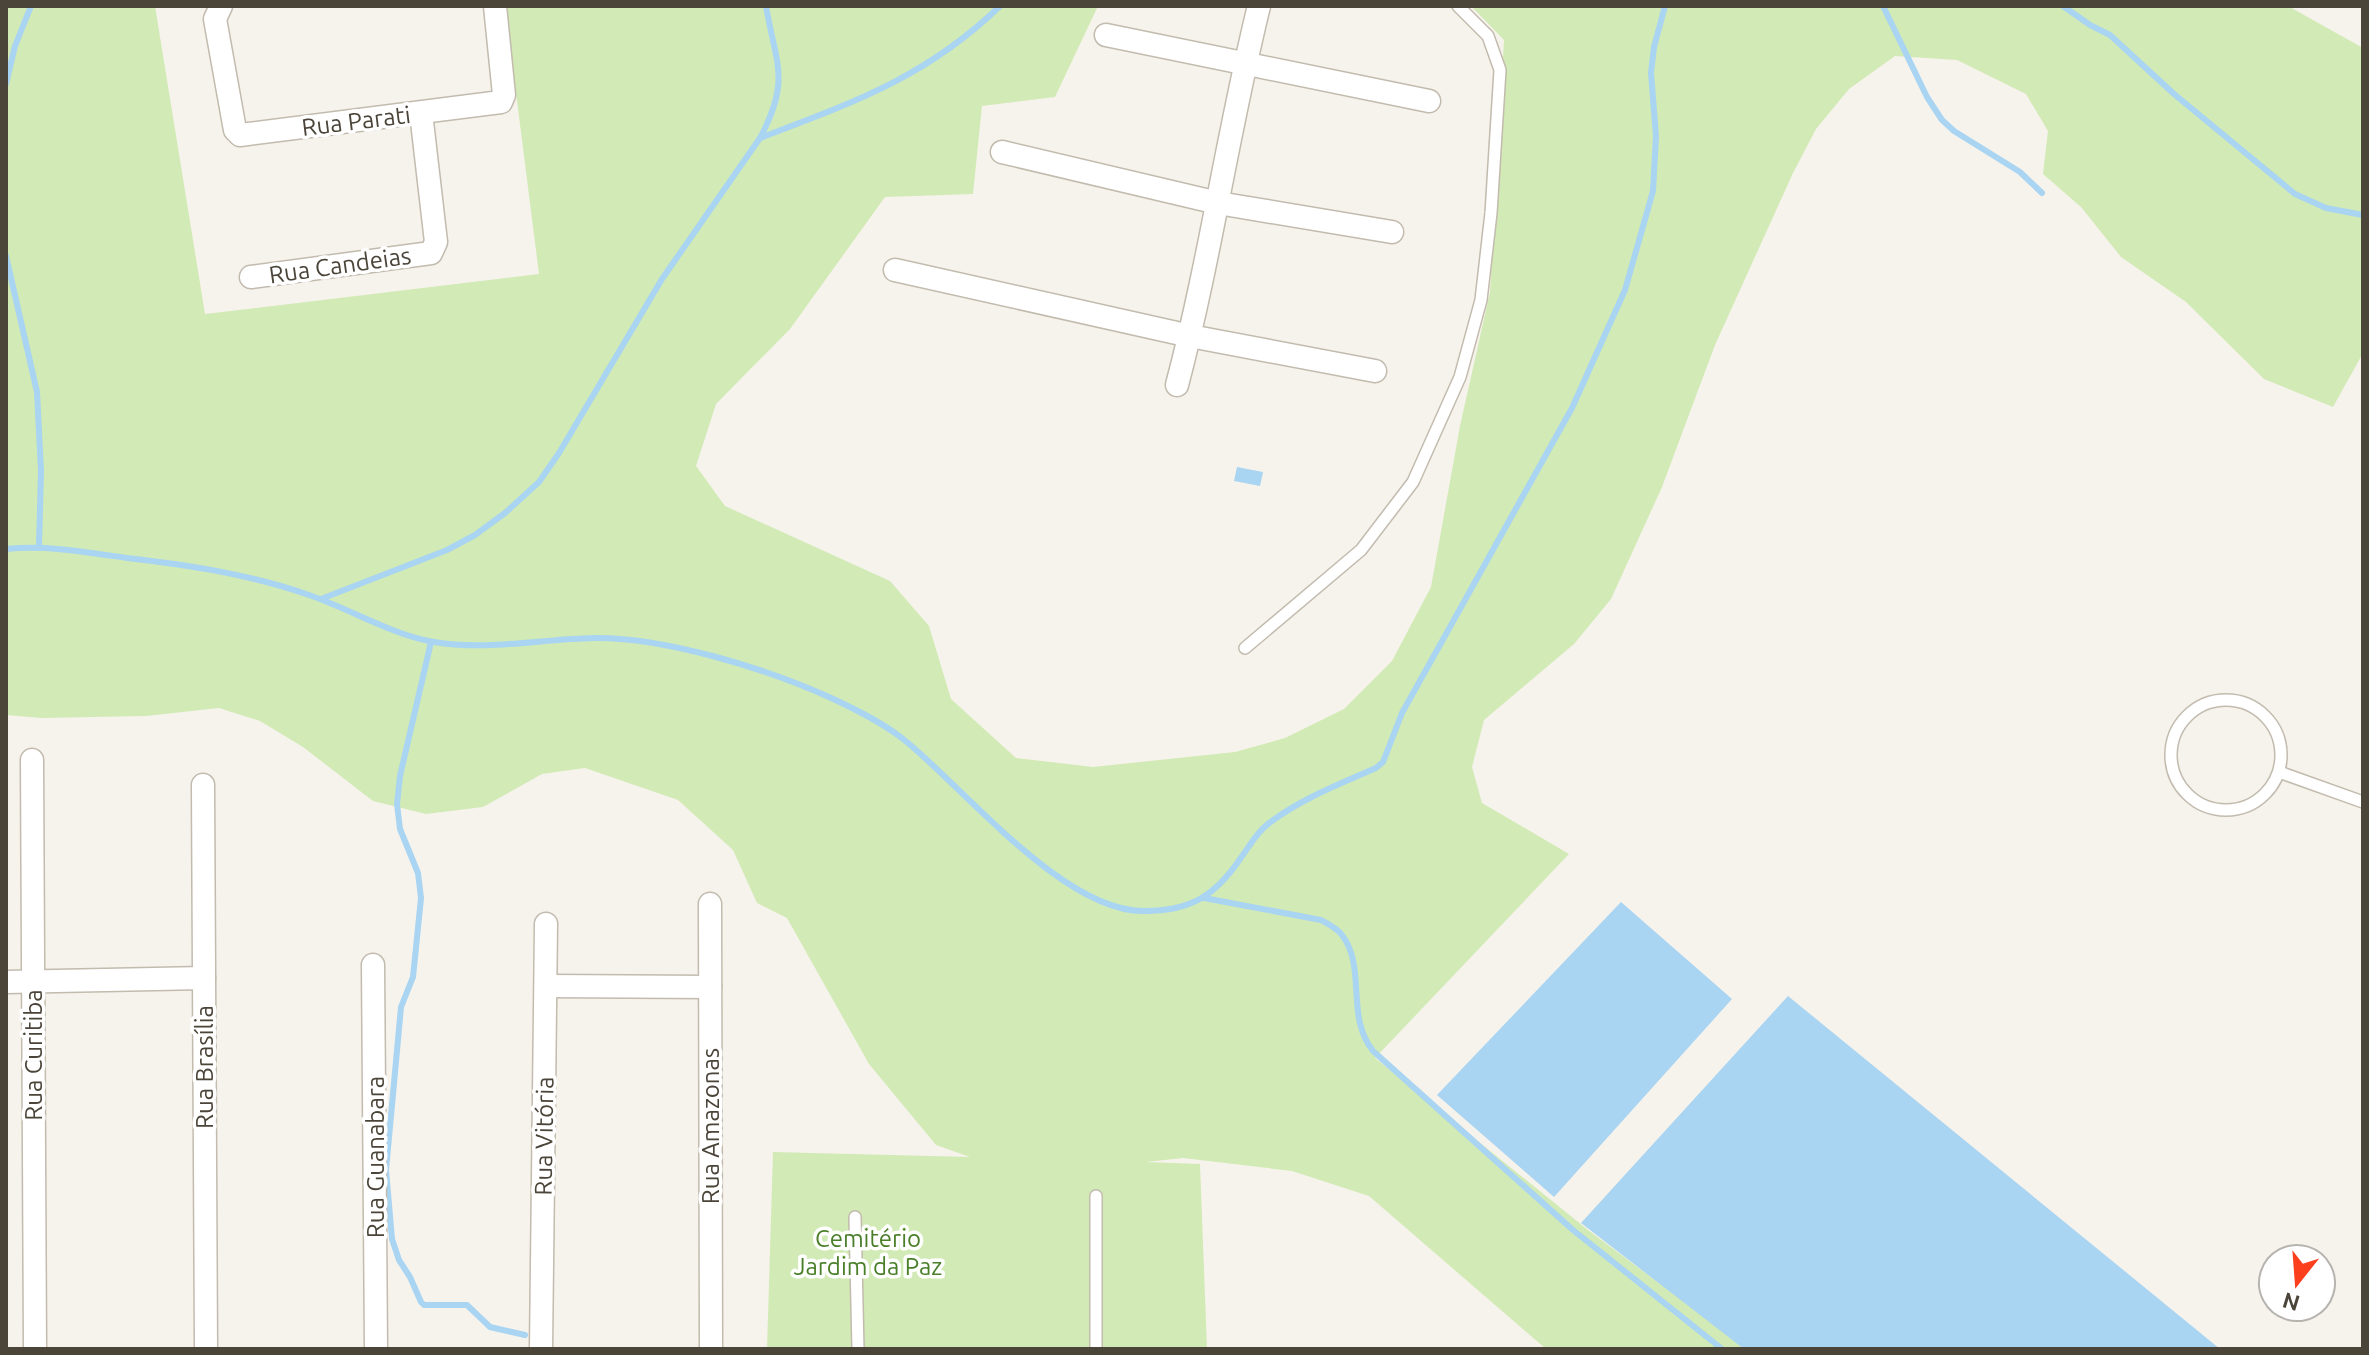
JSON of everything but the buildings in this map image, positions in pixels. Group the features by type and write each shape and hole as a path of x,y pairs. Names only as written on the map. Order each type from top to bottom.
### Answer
{"street":[{"name":"Rua Parati","path":"218,10 235,130 240,135 501,102 495,6"},
{"path":"1177,385 1259,6"},
{"path":"1106,35 1429,101"},
{"name":"Rua Candeias","path":"251,277 431,253 436,242 421,113"},
{"path":"1002,152 1218,203 1392,232"},
{"path":"895,270 1190,336 1375,371"},
{"name":"Rua Curitiba","path":"32,760 35,1349"},
{"name":"Rua Brasília","path":"203,785 206,1349"},
{"name":"Rua Amazonas","path":"710,904 711,1349"},
{"name":"Rua Vitória","path":"541,1349 546,924"},
{"name":"Rua Guanabara","path":"373,965 376,1349"},
{"path":"6,982 204,978"},
{"path":"546,986 710,987"}],"lane":[{"path":"1245,648 1361,550 1413,482 1460,377 1481,300 1491,213 1500,70 1488,36 1458,6"},
{"path":"2223,700 2248,704 2262,712 2273,724 2280,740 2282,756 2279,772 2272,787 2246,807 2213,809 2197,802 2175,778 2171,745 2176,729 2199,706 2223,700"},
{"path":"2279,772 2363,802"},
{"path":"1096,1196 1096,1349"},
{"path":"855,1217 858,1349"}],"green space":[{"name":"Cemitério Jardim da Paz","path":"6,6 155,6 205,314 539,274 505,6 1098,6 1055,97 982,106 973,194 885,197 790,329 716,404 696,466 725,506 890,581 929,626 951,699 1016,758 1093,767 1235,752 1285,738 1344,709 1392,661 1431,587 1460,426 1490,292 1504,40 1471,6 2288,6 2363,48 2363,353 2333,407 2264,379 2186,302 2121,257 2081,207 2043,174 2048,131 2026,94 1957,60 1895,56 1849,89 1816,129 1715,345 1662,487 1611,599 1574,644 1484,720 1472,767 1482,803 1569,854 1375,1058 1588,1230 1747,1349 1546,1349 1369,1196 1292,1171 1183,1158 1146,1162 1200,1164 1207,1349 767,1349 773,1152 970,1157 936,1145 869,1064 787,918 757,903 733,850 678,800 585,768 542,774 483,807 426,814 373,801 303,747 260,721 219,708 146,716 41,718 6,715"}],"water":[{"path":"1237,467 1263,472 1260,486 1234,481"},
{"path":"1621,902 1732,999 1554,1197 1437,1095"},
{"path":"1788,996 2220,1349 1744,1349 1581,1223"}],"waterway":[{"path":"6,84 15,46 31,6"},
{"path":"321,599 447,550 475,535 539,482 662,279 760,138 770,118 778,72 766,6"},
{"path":"760,138 887,86 945,52 1000,6"},
{"path":"6,549 66,550 240,576 306,594 401,633 434,642 474,645 621,639 682,649 745,665 829,697 890,729 1019,846 1051,872 1083,892 1115,906 1145,911 1188,904 1221,883 1256,836 1280,815 1383,762 1402,713 1572,408 1625,290 1653,191 1656,136 1651,73 1665,6"},
{"path":"1883,6 1927,97 1942,120 1954,131 2020,172 2042,193"},
{"path":"2063,6 2110,35 2174,94 2295,194 2326,208 2363,215"},
{"path":"6,256 37,392 41,471 39,546"},
{"path":"431,642 400,776 397,804 400,829 418,873 421,898 413,977 401,1007 386,1170 392,1239 399,1260 424,1305 467,1305 490,1327 525,1335"},
{"path":"1204,898 1321,920 1338,930 1349,948 1360,1023 1373,1051 1573,1230 1722,1349"}]}
